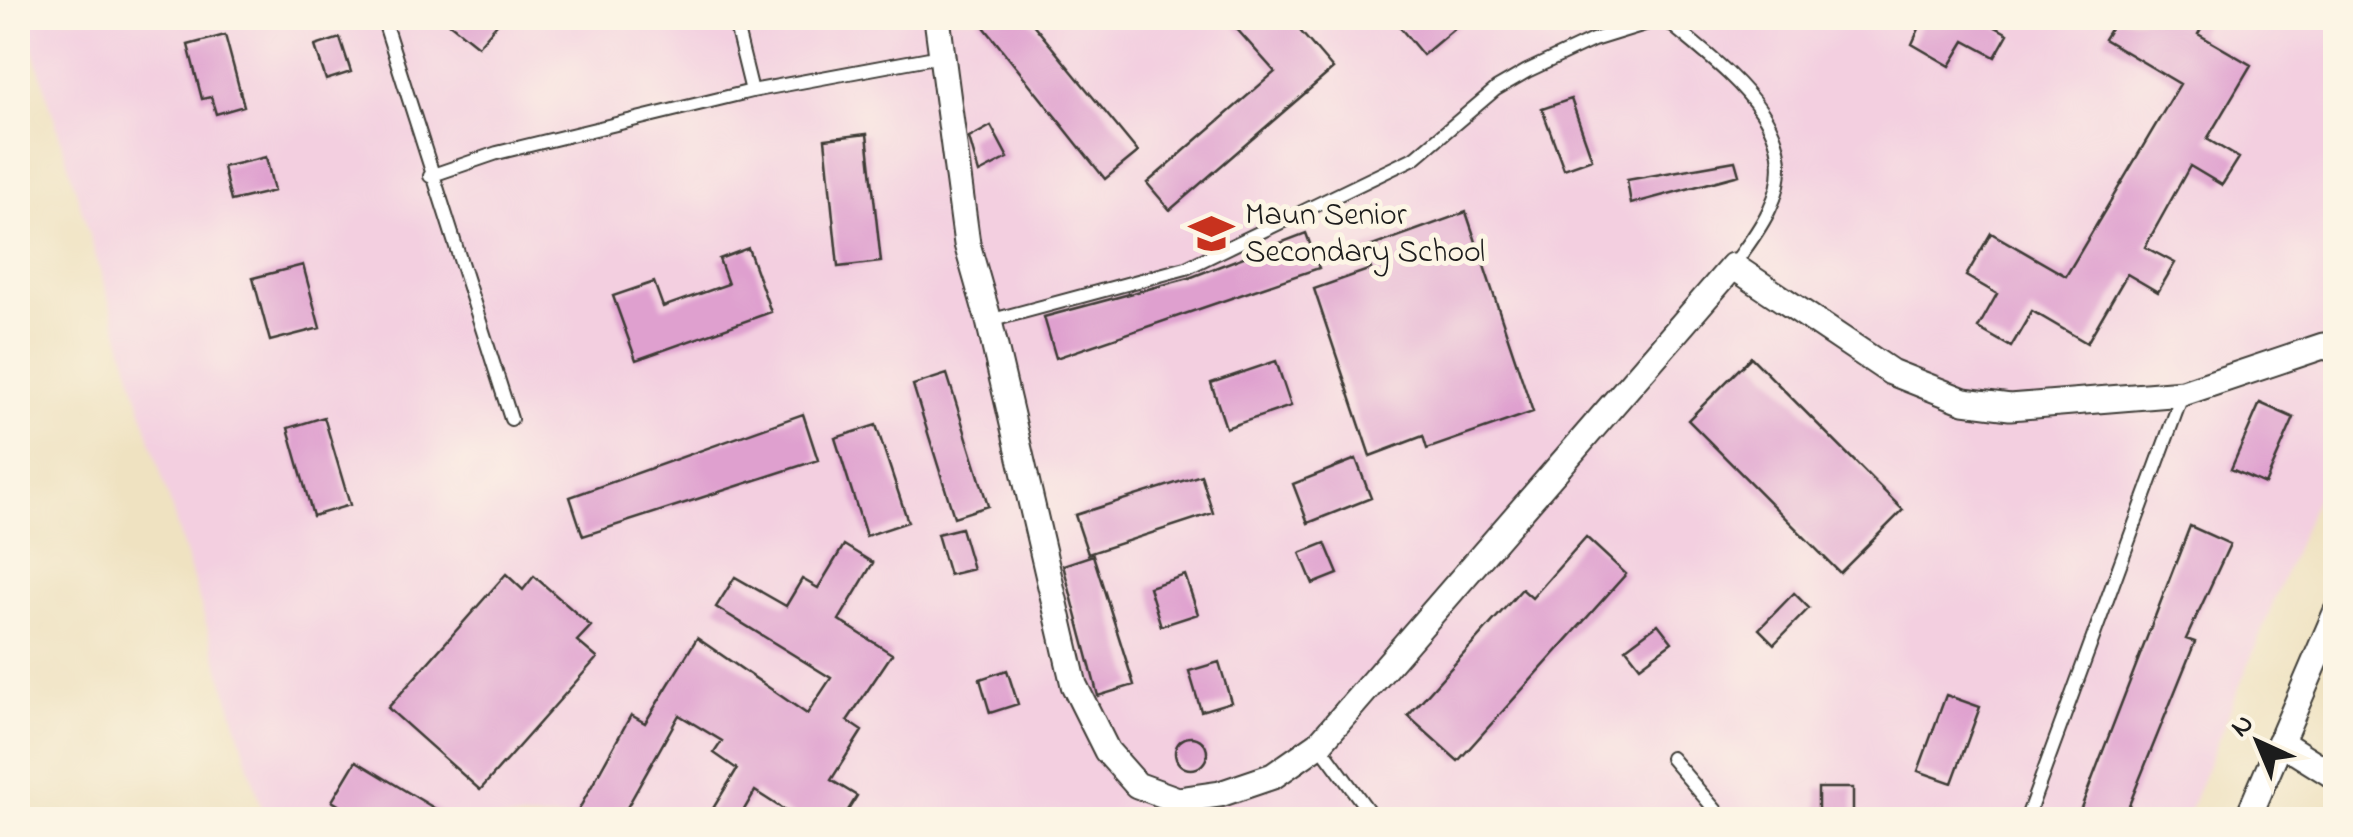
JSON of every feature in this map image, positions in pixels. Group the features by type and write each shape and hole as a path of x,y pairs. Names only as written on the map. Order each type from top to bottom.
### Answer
{"street":[{"path":"937,18 967,244 989,321 1074,685 1107,751 1137,784 1178,800 1220,794 1273,776 1320,744 1733,266 1891,372 1964,401 2010,407 2183,393 2324,346 2336,349"},
{"path":"2247,820 2336,613"},
{"path":"2280,742 2336,777"}],"lane":[{"path":"383,18 510,419"},
{"path":"734,18 752,90"},
{"path":"989,321 1186,268 1416,158 1496,89 1528,71 1592,40 1664,18 1747,91 1779,146 1779,180 1771,208 1733,266"},
{"path":"430,176 498,153 752,90 940,56"},
{"path":"2026,820 2183,393"},
{"path":"1320,744 1375,820"},
{"path":"1671,758 1724,820"}],"shaded area":[{"name":"Maun Senior Secondary School","path":"24,18 2335,18 2335,450 2186,819 265,819"}],"building":[{"path":"443,18 502,18 478,46"},
{"path":"977,18 1028,18 1138,152 1105,179"},
{"path":"1227,18 1289,18 1333,69 1170,210 1147,183 1275,72"},
{"path":"1392,18 1467,18 1423,55"},
{"path":"1924,18 1979,18 2008,34 1995,57 1965,41 1950,66 1912,44"},
{"path":"2117,18 2207,18 2198,34 2251,65 2207,139 2239,158 2222,185 2190,166 2145,247 2175,263 2158,292 2127,274 2087,343 2032,311 2011,347 1978,328 1997,294 1966,276 1991,233 2066,276 2180,84 2104,39"},
{"path":"225,35 244,106 216,114 211,97 202,99 188,45"},
{"path":"340,38 351,72 326,80 315,46"},
{"path":"1571,99 1592,159 1564,169 1542,109"},
{"path":"991,126 1008,158 979,173 969,138"},
{"path":"867,134 881,262 838,267 825,139"},
{"path":"266,157 274,191 231,201 223,167"},
{"path":"1735,161 1739,175 1631,204 1627,180"},
{"path":"1466,212 1533,412 1427,449 1423,436 1370,456 1314,289 1371,269 1364,249"},
{"path":"1306,233 1319,268 1056,358 1044,317 1189,278"},
{"path":"748,248 771,312 636,360 613,296 654,282 663,307 728,284 719,259"},
{"path":"303,265 320,328 270,341 253,278"},
{"path":"1751,357 1903,510 1840,573 1688,420"},
{"path":"1276,361 1291,406 1226,428 1211,383"},
{"path":"947,374 988,506 954,517 913,385"},
{"path":"2260,403 2294,418 2265,484 2231,469"},
{"path":"803,414 818,460 583,536 570,497"},
{"path":"324,417 350,505 313,516 288,428"},
{"path":"876,425 908,522 866,536 835,438"},
{"path":"1356,459 1371,498 1308,523 1293,484"},
{"path":"1201,475 1213,513 1088,554 1075,515"},
{"path":"2190,526 2230,544 2186,639 2195,642 2123,820 2095,820 2079,813"},
{"path":"961,528 973,569 949,575 937,534"},
{"path":"1586,537 1626,574 1458,761 1408,716 1522,589 1532,598"},
{"path":"1325,543 1338,574 1313,584 1300,553"},
{"path":"844,545 873,563 839,620 892,654 847,721 862,731 831,780 857,796 842,820 800,820 755,791 738,820 706,820 737,769 714,753 722,741 679,715 620,820 573,820 631,715 645,723 697,638 807,714 831,678 716,607 735,577 786,606 802,579 818,588"},
{"path":"1093,555 1134,685 1098,696 1063,565"},
{"path":"506,574 523,590 534,576 591,626 577,641 597,658 480,790 388,708"},
{"path":"1185,575 1198,614 1161,626 1149,587"},
{"path":"1794,593 1809,608 1774,644 1759,629"},
{"path":"1658,624 1672,642 1640,666 1626,648"},
{"path":"1219,662 1231,702 1201,711 1189,671"},
{"path":"1007,670 1018,704 990,713 980,679"},
{"path":"1946,695 1980,707 1952,783 1918,771"},
{"path":"1191,737 1202,742 1207,753 1202,764 1191,769 1180,764 1175,753 1180,742"},
{"path":"356,761 454,820 363,820 332,801"},
{"path":"1818,788 1853,788 1853,820 1818,820"}],"place":[{"name":"Maun Senior Secondary School","path":"1212,234"}]}
